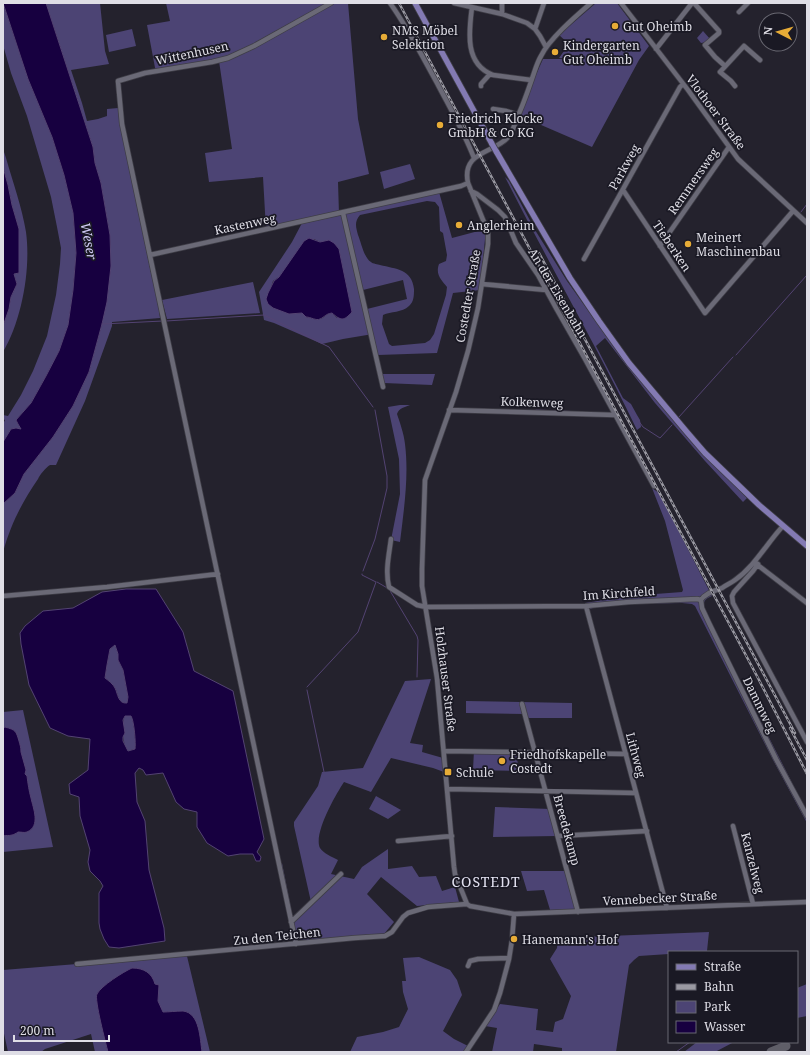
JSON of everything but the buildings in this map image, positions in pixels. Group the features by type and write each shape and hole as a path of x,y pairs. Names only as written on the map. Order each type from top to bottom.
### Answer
{"main road":[{"path":"415,3 496,151 575,286 606,332 629,363 706,453 759,505 807,546"}],"street":[{"name":"Wittenhusen","path":"150,255 122,124 118,94 118,81 146,73 228,58 254,46 331,3"},
{"path":"390,3 421,54 465,135 474,158 506,140 511,134 540,56 557,34 591,3"},
{"path":"454,3 502,14 527,23 535,29 546,47"},
{"path":"502,3 502,14"},
{"path":"535,29 544,3"},
{"name":"Vlothoer Straße","path":"621,3 729,147 753,173 807,223"},
{"path":"656,49 693,3 719,30 719,33 705,46 725,66"},
{"path":"740,12 748,3"},
{"path":"472,7 469,34 470,46 475,60 490,74 531,80"},
{"path":"734,86 729,79 720,72 744,46 760,60"},
{"path":"481,86 490,74"},
{"name":"Parkweg","path":"584,259 682,84"},
{"path":"493,109 519,115"},
{"name":"Remmersweg","path":"660,246 729,147"},
{"name":"Costedter Straße","path":"449,410 468,351 478,308 488,244 488,232 471,191 467,177 470,164 474,158"},
{"name":"Kastenweg","path":"150,255 343,213 461,186 468,183"},
{"name":"Tieberken","path":"623,190 705,313 793,211"},
{"name":"An der Eisenbahn","path":"471,191 498,210 505,217 516,243 533,267 615,415"},
{"path":"343,213 384,387"},
{"path":"150,255 296,944"},
{"path":"482,284 546,290"},
{"name":"Kolkenweg","path":"449,410 615,415"},
{"name":"Holzhauser Straße","path":"449,410 425,480 422,586 436,669 455,874 467,904"},
{"path":"615,415 654,486"},
{"path":"701,600 706,595 736,579 756,563 783,526"},
{"path":"391,539 387,572 389,587 417,605 426,607"},
{"path":"756,563 807,603"},
{"path":"756,563 753,571 734,592 732,596 733,603 807,742"},
{"path":"3,596 107,587 218,574"},
{"name":"Im Kirchfeld","path":"426,607 586,606 648,601 701,600"},
{"name":"Dammweg","path":"701,600 702,608 709,623 776,759 807,816"},
{"name":"Lithweg","path":"586,606 667,908"},
{"name":"Breedekamp","path":"522,704 578,912"},
{"path":"444,751 626,754"},
{"path":"448,789 636,794"},
{"name":"Kanzelweg","path":"733,826 753,904"},
{"path":"558,836 647,831"},
{"path":"398,841 452,836"},
{"path":"291,922 341,874"},
{"name":"Vennebecker Straße","path":"514,914 807,902"},
{"path":"466,1052 494,1010 500,994 509,958 514,914 470,906 467,904"},
{"name":"Zu den Teichen","path":"77,964 385,936 392,932 402,917 408,913 428,907 467,904"},
{"path":"468,966 470,961 478,959 509,958"}],"green space":[{"path":"3,3 28,79 52,137 64,175 73,213 76,253 68,325 59,351 31,403 16,420 21,429 11,429 3,442 3,424 5,420 3,419 3,415 8,416 21,395 33,371 47,336 56,295 61,248 51,197 27,116 11,73 3,45"},
{"path":"46,3 100,3 105,51 109,64 71,70 87,121 107,116 107,109 118,108 158,301 160,318 112,322 112,326 85,401 56,465 50,465 45,470 26,497 9,532 3,552 3,504 15,493 24,474 53,437 73,406 89,372 102,324 111,266 110,235 93,147"},
{"path":"166,3 348,3 358,119 369,174 338,182 339,214 439,192 452,238 486,229 480,290 453,293 437,353 378,355 373,334 322,344 264,320 259,292 292,242 302,223 266,230 263,177 209,182 205,153 232,149 219,61 156,73 147,25 170,21","holes":["427,201 435,202 439,207 440,231 443,233 447,255 446,261 439,264 438,274 447,287 446,295 434,334 430,340 425,343 392,346 389,344 382,324 383,315 403,310 411,304 414,296 413,282 410,277 402,271 373,263 369,260 365,254 358,235 356,222 360,215","314,239 320,242 337,318 332,313 317,320 306,317 302,313 289,314 271,287 273,281 279,277","403,280 407,299 367,309 363,290"]},
{"path":"596,3 617,3 649,46 639,60 592,147 518,115 543,59 570,59 559,58 569,44 559,35"},
{"path":"132,29 136,46 109,52 106,35"},
{"path":"703,31 710,39 707,42 701,43 697,38"},
{"path":"3,149 22,213 26,232 27,262 24,294 20,310 10,339 3,352 3,326 9,309 11,297 17,284 14,274 19,273 19,230 3,167"},
{"path":"410,164 415,179 384,189 380,172"},
{"path":"505,177 509,181 535,230 567,281 607,337 657,401 707,457 747,498 743,502 655,403 605,338 596,346 623,398 631,404 640,420 641,427 637,430"},
{"path":"253,282 260,313 167,319 162,300"},
{"path":"382,374 435,374 432,385 384,383"},
{"path":"410,405 401,409 397,414 402,429 406,456 406,493 400,542 391,540 400,494 399,459 388,407"},
{"path":"652,488 659,493 712,596 706,600 704,607 807,812 807,823 773,760 695,606 692,604 682,603 629,604 593,608 590,609 588,614 585,603 629,596 682,592 683,590 665,521"},
{"path":"115,645 118,660 123,670 128,697 127,703 120,701 114,687 105,678 110,649"},
{"path":"431,679 410,743 423,745 422,752 443,758 444,772 391,758 371,792 344,782 326,814 322,824 319,842 321,850 338,860 331,874 354,879 362,867 388,849 388,869 412,866 419,877 436,876 442,891 455,887 459,902 417,906 381,877 367,894 394,922 384,934 294,944 277,864 282,863 293,918 311,902 294,822 318,786 322,772 363,768 405,681"},
{"path":"466,701 572,703 572,718 526,718 525,714 466,713"},
{"path":"23,710 53,847 3,852 3,712"},
{"path":"125,716 131,716 135,737 135,749 127,751 123,734"},
{"path":"474,750 517,752 518,771 473,770"},
{"path":"376,796 401,810 388,819 369,809"},
{"path":"495,807 551,809 557,836 493,837"},
{"path":"521,871 569,871 580,911 551,913 544,890 527,891"},
{"path":"709,932 707,951 668,951 668,954 639,956 629,965 616,1052 562,1052 562,1048 534,1044 533,1052 492,1052 497,1028 485,1026 500,1004 538,1009 536,1030 553,1032 555,1022 563,1019 571,996 550,959 557,948 558,938"},
{"path":"186,952 210,1052 95,1052 91,1034 45,1049 41,1052 8,1052 3,1029 3,970 77,964"},
{"path":"419,957 450,970 457,980 462,995 443,1031 454,1039 470,1047 468,1052 350,1052 357,1037 399,1027 408,1009 403,992 402,981 406,981 403,958"},
{"path":"807,984 807,1016 798,1018 798,988"},
{"path":"696,1043 732,1043 715,1052 684,1052"}],"water":[{"name":"Weser","path":"3,3 46,3 93,147 110,235 111,266 107,302 89,372 73,406 53,437 24,474 15,493 3,504 3,442 11,429 21,429 16,420 31,403 59,351 68,325 76,253 73,213 64,175 52,137 28,79"},
{"path":"3,167 19,229 19,273 14,274 17,284 11,297 9,309 3,326"},
{"path":"309,238 320,242 329,240 339,249 352,312 345,318 340,319 332,313 320,319 315,319 306,317 302,313 289,314 273,308 268,304 266,299 274,281 279,277 304,241"},
{"path":"126,589 156,589 183,632 194,671 233,691 264,839 257,852 261,857 260,861 256,861 253,854 228,856 207,843 197,827 197,812 184,809 176,802 163,773 146,775 143,770 139,768 135,773 137,802 145,821 149,870 164,928 165,941 119,948 109,947 100,929 99,893 103,886 90,871 88,862 90,850 80,816 79,797 70,794 69,784 88,770 90,739 68,736 50,728 29,685 20,633 25,626 43,611 73,608 102,592","holes":["115,645 118,660 123,670 128,697 127,703 120,700 114,687 105,678 110,649","125,716 131,716 135,737 135,749 128,751 123,741 125,733 123,720"]},
{"path":"5,727 13,730 18,738 26,770 25,774 27,776 35,821 34,826 27,832 18,832 13,835 3,836 3,728"},
{"path":"132,968 144,970 150,974 155,984 159,985 158,1001 163,1012 183,1011 193,1016 200,1034 202,1052 108,1052 99,1012 97,994 107,983"}],"waterway":[{"path":"801,212 807,204"},
{"path":"736,355 807,275"},
{"path":"166,321 264,315 329,347 373,407"},
{"path":"102,324 163,321"},
{"path":"679,417 733,357"},
{"path":"627,405 643,427 660,438 672,425"},
{"path":"363,571 375,539 387,488 387,476 375,410"},
{"path":"536,410 583,412"},
{"path":"307,687 358,632 376,582 362,574"},
{"path":"377,582 389,589 417,636 417,677"},
{"path":"307,690 324,772"},
{"path":"798,991 807,987"},
{"path":"676,1052 689,1043"}],"taxiway":[{"path":"771,1052 786,1046"}],"railway":[{"path":"399,3 758,678 807,774"},
{"path":"539,253 795,733"},
{"path":"790,728 807,760"}],"place":[{"name":"Gut Oheimb","path":"615,26"},
{"name":"NMS Möbel Selektion","path":"384,37"},
{"name":"Kindergarten Gut Oheimb","path":"555,52"},
{"name":"Friedrich Klocke GmbH & Co KG","path":"440,125"},
{"name":"Anglerheim","path":"459,225"},
{"name":"Meinert Maschinenbau","path":"688,244"},
{"name":"Friedhofskapelle Costedt","path":"502,761"},
{"name":"Schule","path":"448,772"},
{"name":"Hanemann's Hof","path":"514,939"}],"district":[{"name":"COSTEDT","path":"486,881"}]}
